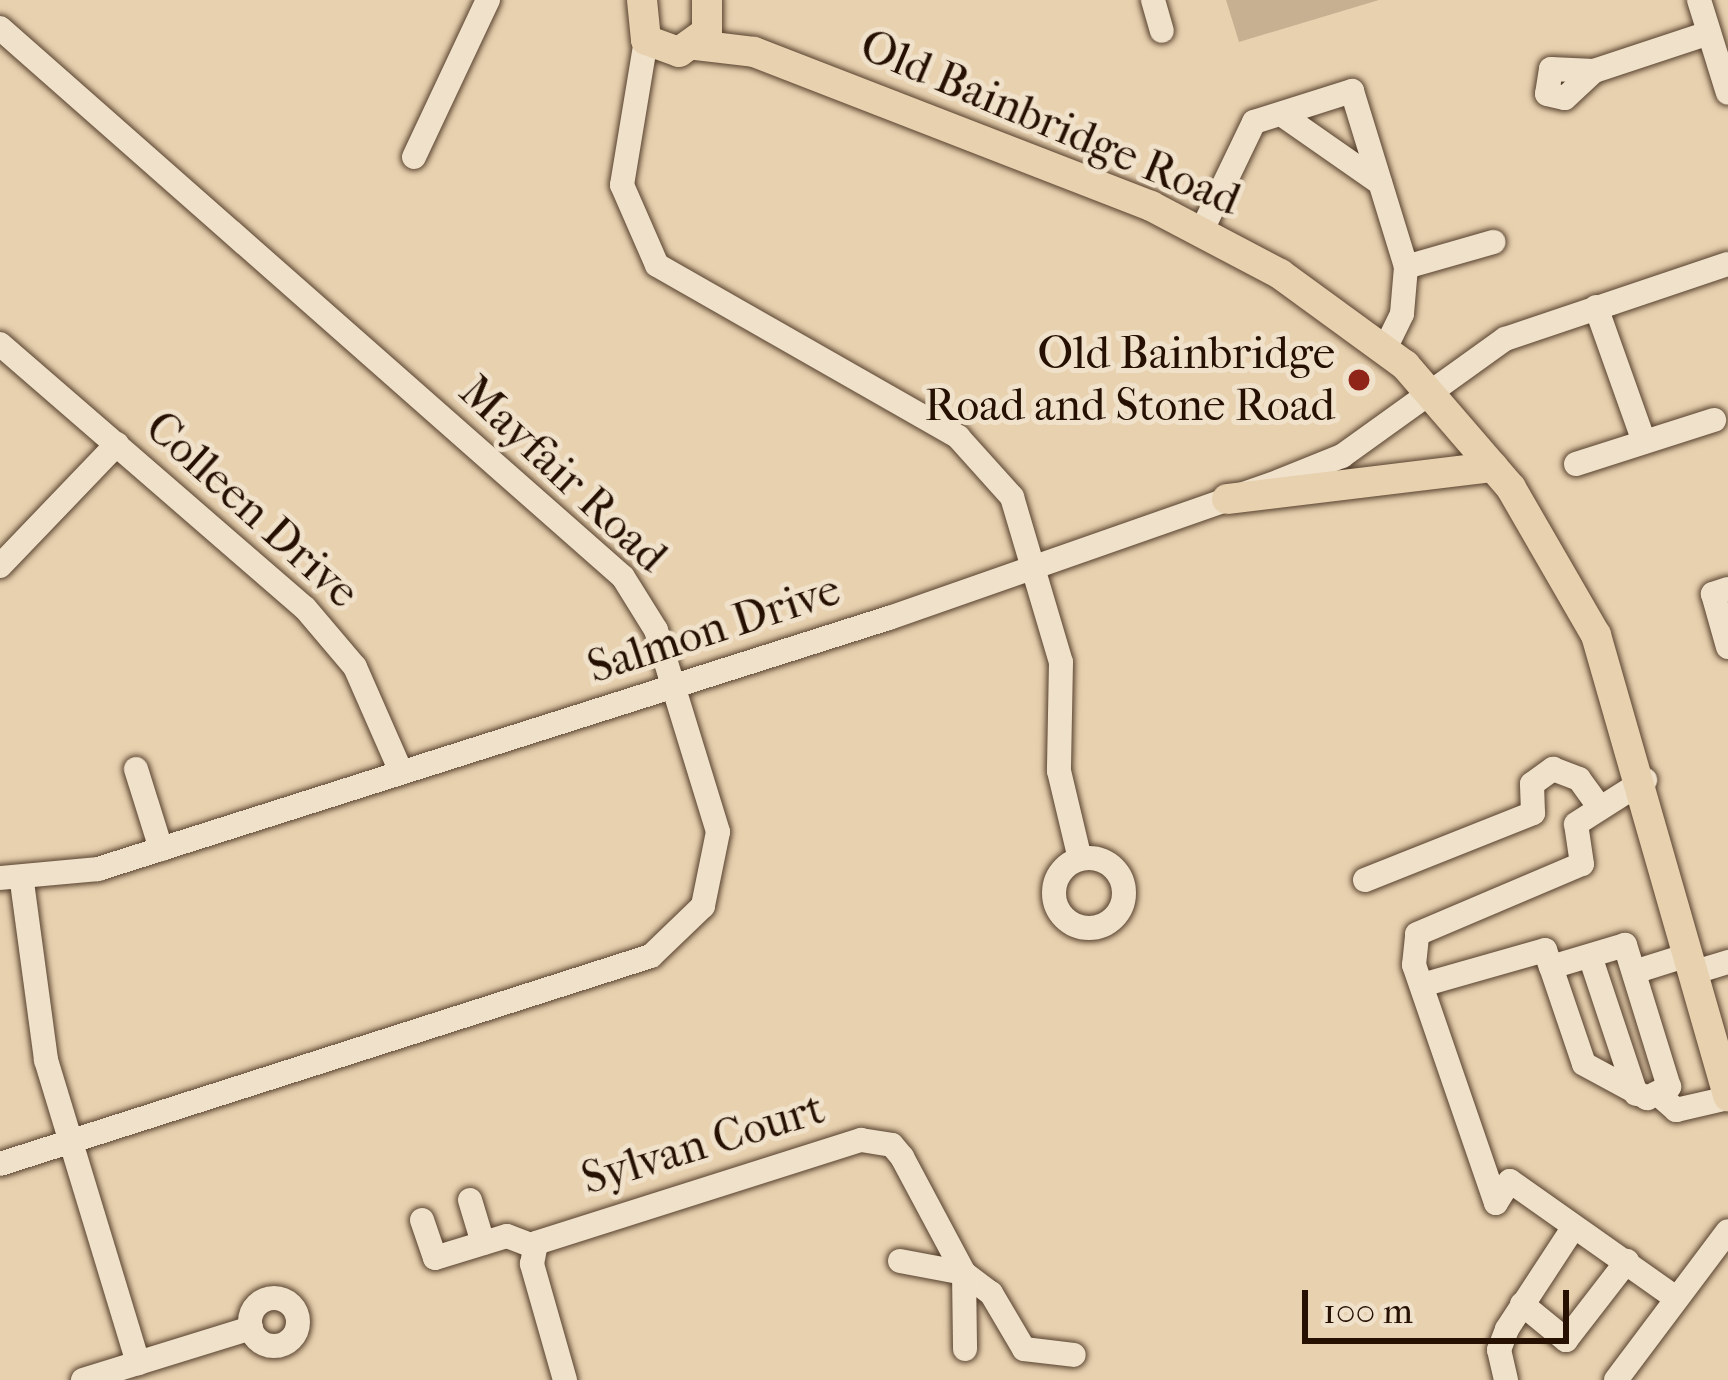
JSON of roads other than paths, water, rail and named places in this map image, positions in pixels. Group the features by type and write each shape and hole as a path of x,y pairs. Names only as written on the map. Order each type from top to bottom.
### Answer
{"main road":[{"path":"617,0 642,21"},
{"path":"687,49 709,4"},
{"name":"Old Bainbridge Road","path":"709,4 754,52"},
{"name":"Old Bainbridge Road","path":"642,21 687,49 754,52 1202,230 1385,349 1430,393 1493,467 1571,582 1645,780 1728,1097"},
{"path":"1227,499 1493,467"}],"street":[{"path":"414,157 488,0"},
{"path":"1153,0 1162,32"},
{"path":"1699,0 1728,93"},
{"path":"642,21 645,90 622,185 657,265 958,436 998,472 1035,566 1061,662 1059,771 1080,859"},
{"name":"Mayfair Road","path":"0,28 603,558 644,607 673,686 718,847 703,906 666,947 0,1164"},
{"path":"1594,71 1709,33"},
{"path":"645,90 687,49"},
{"path":"1202,230 1254,122 1352,91 1406,267 1402,314 1385,349"},
{"path":"1281,114 1380,183"},
{"path":"1406,267 1492,242"},
{"name":"Salmon Drive","path":"11,880 161,849 673,686 1227,499 1342,456 1505,339 1728,264"},
{"path":"1596,307 1644,442"},
{"name":"Colleen Drive","path":"0,344 332,637 401,772"},
{"path":"1576,464 1714,420"},
{"path":"0,566 117,444"},
{"path":"1728,590 1713,594 1728,647"},
{"path":"1365,880 1533,813 1532,784 1553,769 1579,779 1598,805"},
{"path":"136,770 161,849"},
{"path":"1645,780 1598,805 1576,824 1582,864 1417,934 1422,986 1496,1203 1510,1180 1677,1299"},
{"path":"11,880 46,1060 138,1363"},
{"path":"1551,967 1592,962 1625,945 1670,1077 1648,1095"},
{"path":"1422,986 1545,950 1584,1064 1676,1110 1728,1097"},
{"path":"1592,962 1648,1095"},
{"path":"1634,972 1728,962"},
{"name":"Sylvan Court","path":"535,1247 569,1228 879,1140 902,1157 964,1273"},
{"path":"470,1200 483,1243"},
{"path":"422,1220 435,1258 507,1236 535,1247 565,1380"},
{"path":"1507,1380 1499,1350 1522,1304 1573,1228"},
{"path":"1616,1380 1728,1232"},
{"path":"900,1261 964,1273 992,1293 1024,1348 1074,1355"},
{"path":"1522,1304 1566,1340 1627,1261"},
{"path":"964,1273 965,1349"},
{"path":"83,1380 250,1328"}],"place":[{"name":"Old Bainbridge Road and Stone Road","path":"1359,380"}]}
